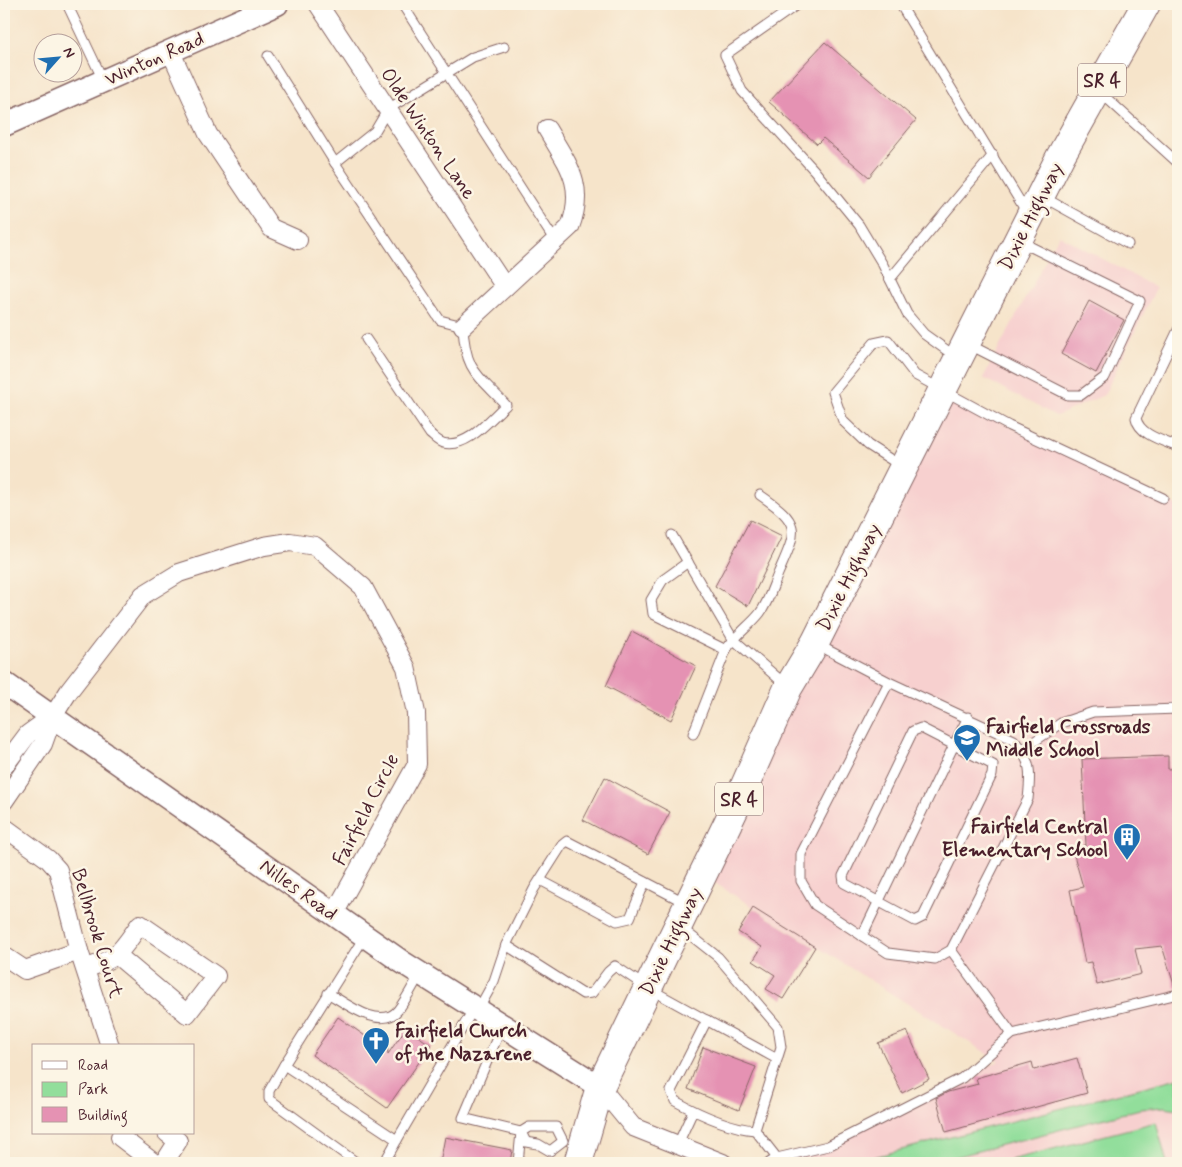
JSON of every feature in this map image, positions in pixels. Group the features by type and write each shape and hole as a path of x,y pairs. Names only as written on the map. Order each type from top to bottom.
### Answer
{"main road":[{"name":"Dixie Highway","path":"574,1148 600,1087 735,808 788,688 814,643 1096,89 1146,4"}],"street":[{"name":"Winton Road","path":"6,116 103,80 277,4"},
{"name":"Olde Winton Lane","path":"318,4 505,286"},
{"path":"170,50 208,134 271,228 298,240"},
{"path":"462,326 570,228 576,210 576,191 571,170 547,129"},
{"name":"Fairfield Circle","path":"53,716 69,691 143,595 179,573 264,546 290,542 316,546 363,587 406,666 416,713 416,764 334,914"},
{"name":"Nilles Road","path":"4,683 365,936 502,1026 600,1087"},
{"path":"4,766 28,734 53,716"},
{"path":"4,801 43,744 53,716"},
{"name":"Bellbrook Court","path":"4,827 48,859 58,870 82,959 109,1044"},
{"path":"4,956 25,970 82,959 102,964 118,956 140,924 216,976 187,1014 118,956"},
{"path":"600,1087 633,1127 723,1163"},
{"path":"122,1134 120,1137 154,1163"},
{"path":"164,1163 178,1141 168,1134"}],"lane":[{"path":"68,4 103,80"},
{"path":"402,4 554,241"},
{"path":"798,4 725,55 742,91 814,170 859,225 890,279 907,314 924,334 962,351 1016,368 1068,394 1081,395 1105,377 1140,301 1029,218 994,155 900,4"},
{"path":"335,163 375,131 388,109 473,57 504,47"},
{"path":"268,56 335,163 440,320 462,326 464,350 470,367 506,405 468,438 455,444 441,443 430,434 366,339"},
{"path":"1096,89 1178,163"},
{"path":"890,279 994,155"},
{"path":"1029,218 1128,244"},
{"path":"1178,330 1136,418 1137,423 1147,433 1178,447"},
{"path":"903,467 868,445 843,421 833,392 852,366 874,343 888,340 915,375 1009,426 1163,498"},
{"path":"693,734 726,650 733,639 761,612 794,537 790,521 782,510 760,495"},
{"path":"672,535 733,639 788,688"},
{"path":"688,562 663,580 650,600 653,614 726,650"},
{"path":"814,643 889,682 1014,740 1026,756 1030,775 1028,799 951,950 935,959 888,953 815,905 801,881 801,854 889,682"},
{"path":"1022,750 1061,723 1093,712 1178,709"},
{"path":"862,936 968,718"},
{"path":"921,728 954,745 993,765 992,775 923,917 915,921 844,883 843,876 913,731 921,728"},
{"path":"384,1163 494,981 506,945 540,880 562,845 567,841 645,882 683,914 778,1027 781,1047 755,1130 773,1161 828,1146 962,1078 1012,1034 1178,994"},
{"path":"540,880 617,921 630,918 645,882"},
{"path":"357,1163 269,1099 269,1091 365,936"},
{"path":"506,945 583,994 592,993 615,966 648,988 777,1059"},
{"path":"951,950 1012,1034"},
{"path":"328,993 377,1018 388,1018 397,1012 420,973"},
{"path":"707,1020 671,1091 675,1101 693,1111 731,1125 755,1130"},
{"path":"502,1026 463,1118 521,1132 529,1127 556,1126 574,1148"},
{"path":"284,1065 397,1140"},
{"path":"677,1146 693,1111"},
{"path":"521,1132 526,1142 538,1144 550,1151 574,1148"},
{"path":"518,1163 521,1132"}],"shaded area":[{"path":"1059,235 1156,288 1104,395 1056,416 983,378"},
{"name":"Fairfield Crossroads Middle School","path":"942,390 1009,426 1178,506 1178,1163 769,1163 828,1146 999,1061 702,875"}],"green space":[{"path":"1178,1078 1178,1109 1164,1107 1140,1109 932,1163 851,1163"},
{"path":"1156,1122 1167,1163 999,1163"}],"building":[{"path":"825,42 916,120 869,177 823,138 817,144 769,102"},
{"path":"1089,301 1124,320 1096,373 1061,354"},
{"path":"750,520 782,536 748,606 715,586"},
{"path":"632,631 696,666 671,720 606,686"},
{"name":"Fairfield Central Elementary School","path":"1168,756 1168,769 1178,768 1178,988 1175,988 1162,946 1135,949 1141,974 1097,985 1091,962 1085,963 1070,890 1083,887 1072,848 1086,845 1082,759"},
{"path":"605,777 670,812 648,854 583,820"},
{"path":"753,908 815,947 783,999 766,989 775,975 753,961 762,947 738,932"},
{"path":"338,1017 368,1038 386,1033 388,1054 406,1028 431,1045 387,1108 312,1055"},
{"path":"907,1031 929,1079 902,1093 878,1043"},
{"path":"703,1047 756,1067 739,1110 688,1089"},
{"path":"1077,1058 1087,1093 946,1132 936,1098 948,1092 978,1084 976,1078 1032,1062 1034,1070"},
{"path":"445,1137 512,1150 510,1163 440,1163"}],"place":[{"name":"Fairfield Crossroads Middle School","path":"967,762"},
{"name":"Fairfield Central Elementary School","path":"1127,861"},
{"name":"Fairfield Church of the Nazarene","path":"376,1065"}]}
